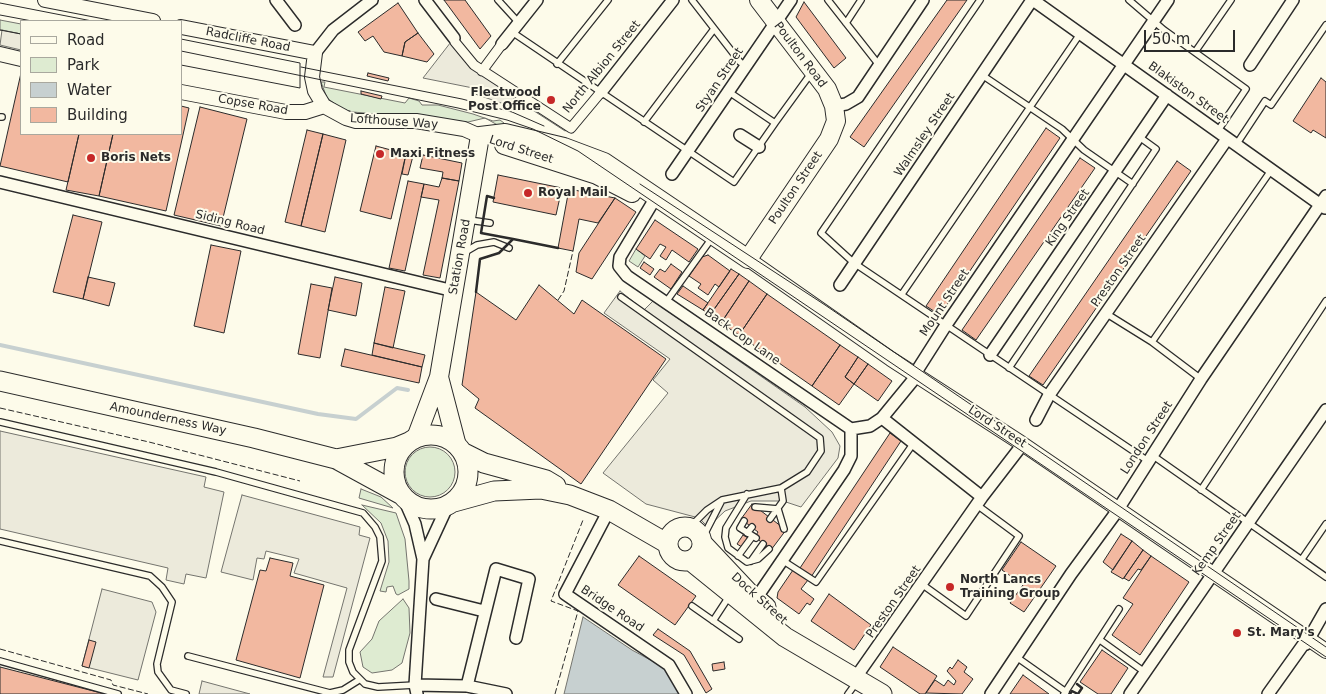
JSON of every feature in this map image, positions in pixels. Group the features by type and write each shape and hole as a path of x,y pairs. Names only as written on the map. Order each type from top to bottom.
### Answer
{"highway":[{"name":"Amounderness Way","path":"0,381 254,438 336,459 402,496"},
{"path":"570,495 546,480 484,463 439,436 413,440 399,453 393,470 395,483 402,496 419,507 429,510 494,490 542,489 570,495 617,514 688,537 700,554 691,561"},
{"name":"Amounderness Way","path":"336,459 392,448 413,440"},
{"path":"451,503 463,491 468,470 459,449"},
{"name":"Dock Street","path":"752,604 734,565 688,537 670,552 676,559 685,562 691,561 730,594 782,619 817,654 854,683 882,694"}],"main road":[{"name":"Poulton Road","path":"759,0 826,89 835,109"},
{"name":"Poulton Street","path":"748,259 829,140 835,129 835,109"},
{"name":"Lord Street","path":"480,136 505,133 576,151 604,162 658,202 748,259"},
{"name":"Station Road","path":"413,440 439,377 480,136"},
{"name":"Station Road","path":"439,377 459,449"}],"street":[{"path":"45,0 148,20"},
{"path":"276,0 295,26"},
{"path":"324,106 313,84 312,69 315,53 333,30 372,0"},
{"path":"425,0 454,38 455,42 474,65 482,71 537,0"},
{"name":"North Albion Street","path":"482,71 571,128 673,0"},
{"name":"Styan Street","path":"672,174 791,0"},
{"path":"835,109 858,97 924,0"},
{"name":"Walmsley Street","path":"840,285 1033,0"},
{"name":"Blakiston Street","path":"1033,0 1217,132 1324,203"},
{"name":"Mount Street","path":"850,429 870,426 882,418 914,379 946,325 1168,0"},
{"path":"1250,65 1293,0"},
{"name":"Radcliffe Road","path":"182,27 315,53"},
{"path":"0,54 20,59"},
{"name":"Copse Road","path":"182,92 286,112 305,112 324,106"},
{"name":"King Street","path":"990,355 1167,95"},
{"name":"Lofthouse Way","path":"324,106 346,118 356,121 416,122 464,129 480,136"},
{"path":"740,135 759,147"},
{"name":"Preston Street","path":"1036,420 1050,395 1107,314 1232,142"},
{"name":"Siding Road","path":"0,182 454,291"},
{"name":"Back Cop Lane","path":"658,202 620,257 619,266 627,276 850,429"},
{"name":"London Street","path":"992,694 1015,656 1117,508 1201,378 1324,203"},
{"name":"Lord Street","path":"748,259 1326,651"},
{"name":"Kemp Street","path":"1130,694 1326,410"},
{"path":"882,418 980,501"},
{"path":"752,604 844,470 851,456 850,429"},
{"name":"Preston Street","path":"854,683 980,501 1019,449 1021,443"},
{"path":"402,496 415,524 423,559 416,689 466,686 499,693"},
{"path":"423,559 451,503"},
{"name":"Bridge Road","path":"617,514 566,594 669,665 686,694"},
{"path":"466,686 496,569 529,579 516,638"},
{"path":"436,599 484,612"},
{"path":"1268,694 1308,640 1326,609"}],"lane":[{"path":"498,0 515,27 557,64 734,182 806,77 813,71"},
{"path":"557,64 608,0"},
{"path":"692,0 740,62 746,66"},
{"path":"828,0 880,66"},
{"path":"846,23 862,0"},
{"path":"980,0 821,234 854,263 1050,395 1201,490 1326,577"},
{"path":"1129,0 1246,89 1217,132"},
{"path":"1195,52 1231,0"},
{"path":"1232,142 1265,101 1271,105 1326,24"},
{"path":"644,122 714,29"},
{"path":"902,294 1080,34"},
{"path":"982,76 1030,107 1132,184"},
{"path":"729,92 775,123"},
{"path":"1009,368 1156,148 1138,136"},
{"path":"1152,342 1272,169"},
{"path":"466,220 490,223"},
{"path":"666,302 713,236"},
{"path":"460,257 467,250 484,243 494,242 509,248"},
{"path":"620,297 820,438 821,451 807,472 781,488 722,500 707,510 688,537"},
{"path":"1201,490 1326,301"},
{"path":"1107,314 1152,342 1201,378"},
{"path":"0,422 216,472 363,513 375,527 380,537 382,561 349,650 349,662 358,680 378,687 416,689"},
{"path":"781,560 816,582 913,444"},
{"path":"770,519 783,501 781,488"},
{"path":"734,565 725,537 726,528 747,494"},
{"path":"688,537 722,500"},
{"path":"923,585 966,616 1019,536 980,501"},
{"path":"755,507 764,510 778,509"},
{"path":"778,509 779,522 784,529"},
{"path":"744,521 740,528 752,536"},
{"path":"1302,559 1326,524"},
{"path":"713,621 730,594 734,565 752,536 752,527"},
{"path":"0,541 150,576 162,586 172,602 157,664 158,672 164,683 171,690 182,694"},
{"path":"751,561 763,544"},
{"path":"734,565 765,555 769,549"},
{"path":"692,606 739,639"},
{"path":"1015,656 1065,693 1119,609"},
{"path":"1100,640 1146,673"},
{"path":"188,656 330,693 343,690 358,680"},
{"path":"0,661 118,694"}],"green space":[{"path":"0,20 20,24 20,34 0,30"},
{"path":"321,82 325,82 324,87 405,103 409,98 419,101 422,105 438,105 485,118 468,122 353,112 342,109 327,98"},
{"path":"486,119 500,120 504,123 503,128"},
{"path":"636,249 645,256 638,267 629,261"},
{"path":"430,447 440,449 448,454 453,462 455,472 453,482 448,490 440,495 430,497 420,495 412,490 407,482 405,472 407,462 412,454 420,449"},
{"path":"361,489 381,497 393,508 359,498"},
{"path":"362,505 396,513 405,539 409,581 409,589 398,595 393,586 387,587 386,592 380,591 389,562 388,541 381,523"},
{"path":"403,599 409,608 410,633 402,663 392,670 372,673 363,667 360,652 372,639 379,621"}],"shaded area":[{"path":"2,30 20,34 20,50 0,45"},
{"path":"454,38 474,65 571,128 565,131 514,98 513,107 475,94 473,88 423,78"},
{"path":"620,291 644,310 653,301 805,407 832,432 840,446 838,458 801,507 783,501 751,501 725,511 708,527 699,518 646,504 603,473 668,393 653,380 670,359 604,313"},
{"path":"0,431 206,477 204,487 224,492 206,578 186,574 184,584 166,580 168,568 0,529"},
{"path":"242,495 360,527 359,535 370,538 333,677 323,677 347,588 294,573 299,559 266,551 264,559 257,558 253,580 221,572"},
{"path":"102,589 152,602 156,612 138,680 82,666"},
{"path":"202,681 250,694 199,694"}],"water":[{"path":"583,617 632,650 667,669 681,694 564,694"}],"building":[{"path":"444,0 465,0 491,36 480,49"},
{"path":"947,0 967,0 864,147 850,137"},
{"path":"804,2 846,58 834,68 796,17"},
{"path":"398,3 418,33 405,42 402,56 384,52 373,36 365,41 358,32"},
{"path":"418,33 434,54 427,62 402,56 405,42"},
{"path":"368,73 389,78 388,81 367,76"},
{"path":"20,77 20,135 79,135 68,182 0,166"},
{"path":"1321,78 1326,82 1326,138 1313,130 1311,133 1293,121"},
{"path":"361,91 382,96 381,99 361,94"},
{"path":"182,106 189,108 166,211 99,196 113,135 182,135"},
{"path":"200,107 247,119 221,226 174,215"},
{"path":"1046,128 1060,138 940,315 926,306"},
{"path":"307,130 323,134 301,226 285,222"},
{"path":"323,134 346,140 325,232 301,226"},
{"name":"Boris Nets","path":"79,135 113,135 99,196 66,190"},
{"path":"376,146 406,154 391,219 360,211"},
{"path":"406,154 413,156 408,175 402,174"},
{"path":"423,155 462,163 459,181 442,178 443,172 420,168"},
{"path":"1080,158 1095,168 976,340 962,330"},
{"path":"1177,161 1191,171 1043,385 1029,376"},
{"name":"Royal Mail","path":"498,175 562,188 556,215 493,202"},
{"path":"442,178 459,181 440,278 423,275 439,200 421,197 424,184 439,187"},
{"path":"408,181 424,184 405,271 389,268"},
{"path":"569,189 615,198 598,223 579,219 573,251 558,248"},
{"path":"615,198 636,212 592,279 576,272 579,253"},
{"path":"73,215 102,222 83,299 53,292"},
{"path":"655,220 698,249 689,262 672,250 666,260 660,256 666,247 660,244 650,259 636,249"},
{"path":"211,245 241,251 224,333 194,326"},
{"path":"708,255 730,271 719,287 715,284 708,295 698,288 701,284 689,276 702,257"},
{"path":"644,262 654,269 650,275 640,268"},
{"path":"671,264 682,272 671,289 654,277 660,269 665,272"},
{"path":"731,269 739,274 710,315 703,310"},
{"path":"739,274 749,281 721,323 710,315"},
{"path":"88,277 115,283 109,306 83,299"},
{"path":"335,277 362,283 356,316 328,310"},
{"path":"749,281 767,294 739,335 721,323"},
{"path":"311,284 332,288 320,358 298,354"},
{"path":"539,285 574,314 582,300 666,359 581,484 475,408 479,399 462,385 476,292 516,320"},
{"path":"683,286 708,303 703,310 677,294"},
{"path":"385,287 405,291 393,348 374,343"},
{"path":"767,294 840,345 812,386 739,335"},
{"path":"374,343 425,355 422,367 372,355"},
{"path":"840,345 858,357 845,377 854,384 839,405 812,386"},
{"path":"345,349 422,367 419,383 341,366"},
{"path":"858,357 868,364 854,384 845,377"},
{"path":"868,364 892,381 878,401 854,384"},
{"path":"890,433 901,441 811,577 800,568"},
{"path":"752,504 786,530 771,550 755,537 758,532 741,519"},
{"path":"1121,534 1132,541 1113,570 1103,562"},
{"path":"743,535 748,538 742,547 737,544"},
{"path":"1132,541 1143,550 1123,579 1111,572"},
{"path":"1021,542 1056,566 1024,612 1010,603 1023,585 1002,570"},
{"path":"1143,550 1151,556 1141,570 1138,569 1129,581 1124,578"},
{"path":"639,556 696,596 675,625 618,585"},
{"path":"1151,556 1189,582 1140,655 1112,635 1133,604 1123,598"},
{"path":"270,558 293,563 290,576 324,585 300,678 236,660 260,570 266,571"},
{"path":"793,570 808,580 801,589 814,599 810,605 807,603 799,614 777,598 778,592"},
{"path":"829,594 871,625 854,650 811,621"},
{"path":"658,629 690,651 712,689 706,693 684,655 653,635"},
{"path":"89,640 96,642 89,668 82,666"},
{"path":"893,647 937,676 925,694 920,694 880,667"},
{"path":"1102,650 1128,668 1111,694 1098,694 1080,682"},
{"path":"958,660 967,667 964,672 973,679 962,694 926,693 935,680 944,686 948,680 954,685 956,681 947,671 950,667 952,669"},
{"path":"724,662 725,669 713,671 712,664"},
{"path":"0,667 105,694 0,694"},
{"path":"1023,675 1049,694 1010,694"}],"waterway":[{"path":"0,345 318,414 356,419 397,388 408,390"}],"tram line":[{"path":"0,3 87,20"},
{"path":"0,15 27,20"},
{"path":"0,30 20,34"},
{"path":"182,39 300,63 300,88 182,65"},
{"path":"182,51 458,108 507,120 533,129 578,151 1326,657"},
{"path":"301,67 462,99 512,112 544,126"},
{"path":"640,184 825,305 1326,647"}],"fence":[{"path":"558,300 564,291 573,251"},
{"path":"0,408 149,442 300,481"},
{"path":"555,694 578,611 551,601 583,520"},
{"path":"0,649 111,680 113,685 148,694"}],"wall":[{"path":"494,198 487,196 481,233 513,239"},
{"path":"476,292 480,259 499,253 513,239 558,248"},
{"path":"1070,694 1072,691 1078,694 1082,688 1077,684"}],"place":[{"name":"Fleetwood Post Office","path":"551,100"},
{"name":"Maxi Fitness","path":"380,154"},
{"name":"Boris Nets","path":"91,158"},
{"name":"Royal Mail","path":"528,193"},
{"name":"North Lancs Training Group","path":"950,587"},
{"name":"St. Mary's","path":"1237,633"}]}
